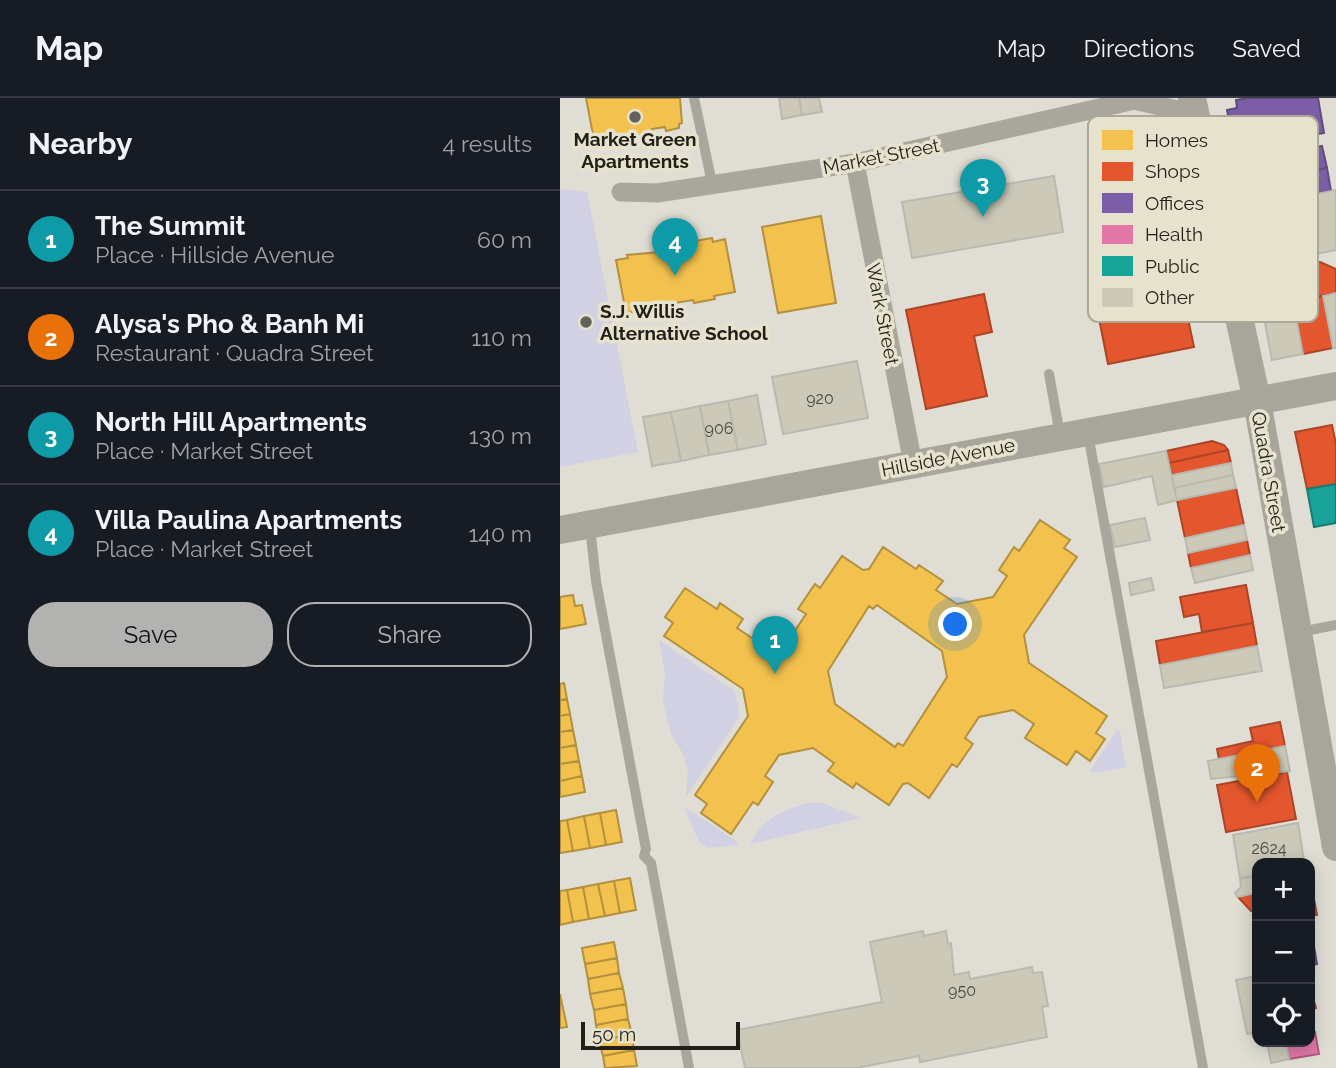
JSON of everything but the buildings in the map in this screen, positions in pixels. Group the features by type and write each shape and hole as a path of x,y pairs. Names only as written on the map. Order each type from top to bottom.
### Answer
{"main road":[{"name":"Quadra Street","path":"1240,322 1257,401 1336,847"},
{"name":"Hillside Avenue","path":"560,530 1074,432 1336,386"}],"street":[{"name":"Market Street","path":"621,192 657,193 855,163 1141,99 1194,106"},
{"name":"Wark Street","path":"855,163 913,464"}],"lane":[{"path":"694,98 712,183"},
{"path":"1049,374 1074,432 1203,1068"},
{"path":"590,525 596,581 646,849 644,856 651,863 690,1068"},
{"path":"1296,633 1336,625"}],"shaded area":[{"name":"S.J. Willis Alternative School","path":"560,189 587,192 638,452 560,467"},
{"path":"659,640 735,691 740,716 686,797 688,772 683,754 671,734 663,701 665,673"},
{"path":"1117,730 1120,732 1126,767 1094,773 1090,771"},
{"path":"809,803 823,803 861,818 750,844 774,816"},
{"path":"684,807 738,842 737,845 707,848 698,840"}],"place":[{"name":"Market Green Apartments","path":"635,117"},
{"name":"North Hill Apartments","path":"983,217"},
{"name":"Villa Paulina Apartments","path":"675,276"},
{"name":"S.J. Willis Alternative School","path":"586,322"},
{"name":"The Summit","path":"775,674"},
{"name":"Alysa's Pho & Banh Mi","path":"1257,802"}]}
